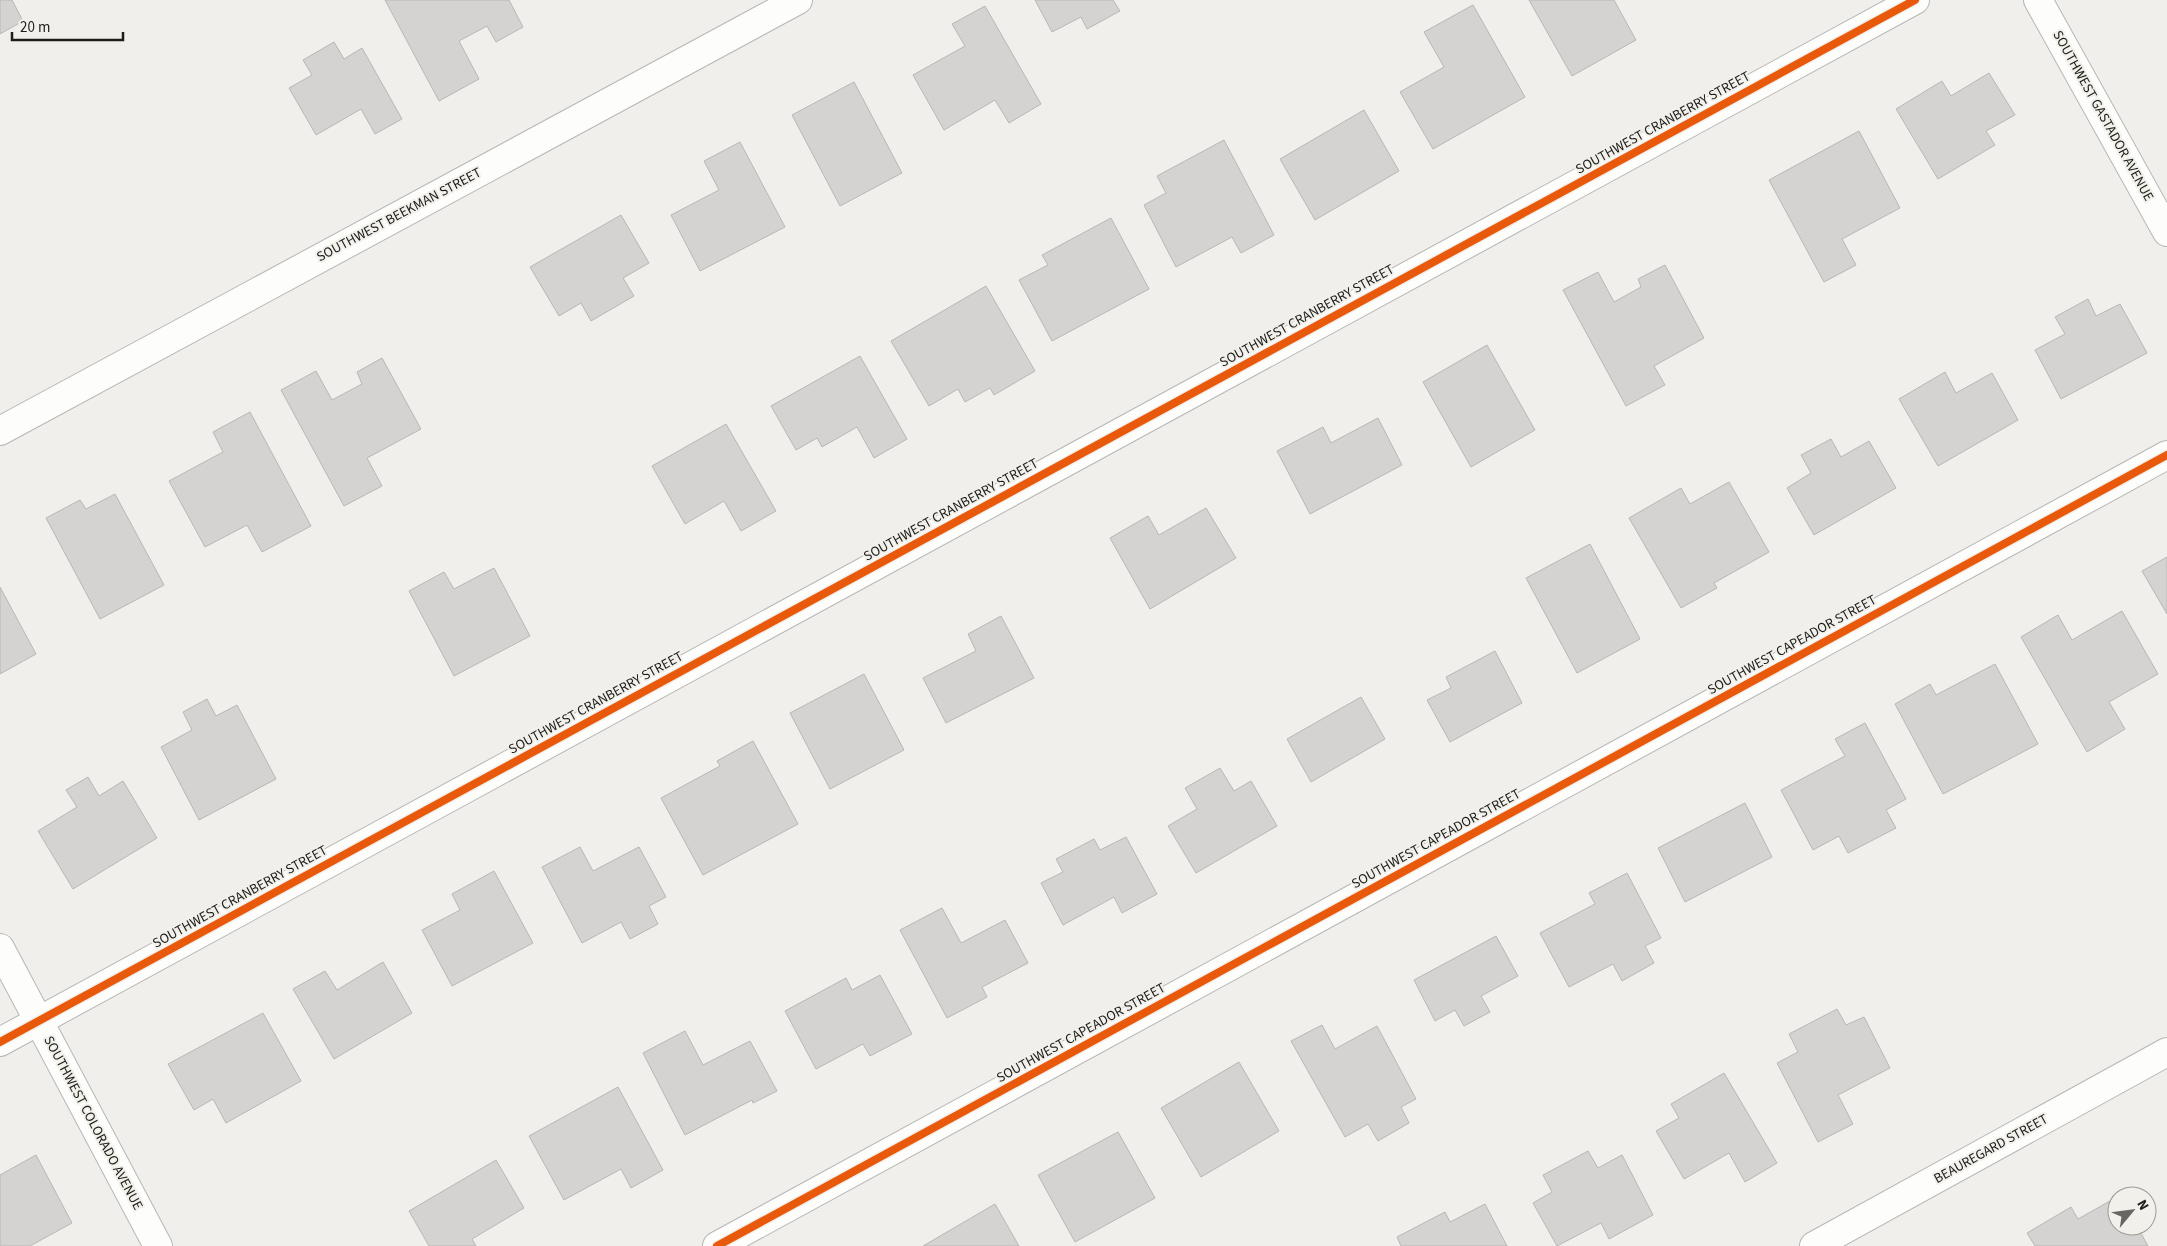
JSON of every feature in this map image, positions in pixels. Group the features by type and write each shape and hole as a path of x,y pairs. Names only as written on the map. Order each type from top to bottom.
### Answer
{"street":[{"name":"SOUTHWEST BEEKMAN STREET","path":"0,430 798,0"},
{"name":"SOUTHWEST CRANBERRY STREET","path":"0,1042 1915,0"},
{"name":"SOUTHWEST GASTADOR AVENUE","path":"2038,0 2167,232"},
{"name":"SOUTHWEST CAPEADOR STREET","path":"717,1246 2167,455"},
{"name":"SOUTHWEST COLORADO AVENUE","path":"0,948 158,1246"},
{"name":"BEAUREGARD STREET","path":"1814,1246 2167,1052"}],"building":[{"path":"0,0 12,0 23,21 0,34"},
{"path":"385,0 509,0 523,27 496,42 487,26 459,41 479,79 439,101"},
{"path":"1035,0 1113,0 1120,11 1087,29 1081,17 1052,32"},
{"path":"1529,0 1614,0 1636,40 1572,76"},
{"path":"1473,5 1525,97 1433,149 1400,92 1444,67 1424,32"},
{"path":"985,6 1041,104 1009,123 995,100 944,130 913,75 965,46 952,24"},
{"path":"334,42 344,59 362,48 402,119 375,134 361,109 316,135 289,88 312,75 303,60"},
{"path":"1989,73 2015,115 1986,131 1995,145 1938,179 1896,109 1942,81 1951,96"},
{"path":"854,82 902,173 840,206 792,115"},
{"path":"1364,110 1399,171 1315,220 1280,159"},
{"path":"1859,131 1900,208 1842,239 1856,265 1824,282 1769,180"},
{"path":"1224,140 1274,235 1241,253 1232,237 1176,267 1144,205 1166,193 1157,176"},
{"path":"740,142 785,227 700,271 671,215 719,190 704,161"},
{"path":"621,215 649,263 623,278 634,296 591,321 581,303 559,316 530,267"},
{"path":"1111,218 1149,289 1052,341 1019,280 1048,265 1042,255"},
{"path":"1665,265 1704,338 1654,366 1665,385 1626,406 1563,290 1598,272 1614,302 1641,287 1638,279"},
{"path":"986,286 1035,371 994,395 990,388 965,402 958,389 929,406 891,341"},
{"path":"2088,299 2096,316 2120,304 2147,353 2061,399 2035,350 2065,334 2055,317"},
{"path":"1487,345 1535,430 1471,467 1423,382"},
{"path":"860,356 907,439 874,458 857,427 822,447 817,438 796,450 771,406"},
{"path":"382,358 421,429 367,458 382,486 344,506 281,390 316,371 332,400 362,384 357,372"},
{"path":"1945,372 1956,393 1992,373 2018,420 1938,466 1899,399"},
{"path":"250,412 311,526 262,552 247,525 205,547 169,481 223,452 213,432"},
{"path":"1378,418 1402,465 1310,514 1277,451 1323,427 1331,443"},
{"path":"726,424 776,511 741,531 724,501 685,524 652,466"},
{"path":"1831,439 1841,457 1869,441 1896,488 1814,535 1787,488 1811,473 1801,455"},
{"path":"1729,482 1769,552 1714,583 1717,588 1681,608 1629,518 1681,488 1690,504"},
{"path":"115,494 164,585 100,619 46,518 80,500 86,509"},
{"path":"1206,508 1236,558 1150,609 1110,538 1148,516 1159,535"},
{"path":"1590,544 1640,639 1577,673 1526,578"},
{"path":"2167,557 2167,614 2142,571"},
{"path":"494,568 530,636 454,676 409,591 444,572 454,589"},
{"path":"0,587 36,654 0,674"},
{"path":"2122,611 2158,674 2109,702 2125,729 2087,752 2021,637 2058,615 2072,640"},
{"path":"1001,616 1034,678 946,723 923,678 976,651 968,634"},
{"path":"1495,651 1522,703 1450,742 1427,700 1451,688 1446,677"},
{"path":"1995,664 2038,744 1943,794 1895,704 1930,684 1936,695"},
{"path":"864,674 904,750 830,789 790,713"},
{"path":"1361,697 1385,739 1311,782 1287,739"},
{"path":"207,699 216,716 237,705 276,779 199,820 161,747 192,730 183,712"},
{"path":"1865,723 1906,799 1886,810 1896,828 1848,853 1839,836 1813,850 1781,790 1845,756 1835,739"},
{"path":"753,741 798,824 703,875 661,798 720,766 717,761"},
{"path":"1220,768 1234,791 1251,781 1277,826 1196,873 1168,826 1197,809 1185,788"},
{"path":"88,777 99,796 123,781 157,838 73,889 38,831 77,807 66,790"},
{"path":"1745,803 1772,857 1685,902 1658,848"},
{"path":"1126,837 1157,894 1122,913 1114,897 1063,925 1041,883 1063,872 1056,859 1094,839 1100,850"},
{"path":"580,847 593,871 639,847 666,897 649,906 658,924 630,939 621,922 582,943 542,867"},
{"path":"494,871 533,943 452,986 422,930 460,910 452,894"},
{"path":"1627,873 1661,938 1645,946 1654,963 1622,981 1613,964 1569,987 1540,933 1595,904 1589,893"},
{"path":"942,908 961,943 1005,920 1028,963 982,987 987,997 947,1018 900,930"},
{"path":"1496,936 1518,976 1481,996 1490,1012 1464,1026 1455,1010 1435,1021 1414,980"},
{"path":"383,962 412,1013 334,1059 293,989 325,971 337,990"},
{"path":"880,975 912,1034 870,1056 863,1044 816,1069 785,1011 846,978 852,990"},
{"path":"1837,1009 1846,1025 1864,1017 1890,1068 1838,1095 1853,1124 1818,1142 1777,1063 1798,1052 1789,1034"},
{"path":"263,1013 301,1081 226,1123 213,1099 194,1110 168,1064"},
{"path":"1322,1025 1335,1049 1377,1026 1416,1099 1401,1107 1409,1123 1378,1141 1368,1124 1345,1137 1291,1041"},
{"path":"685,1031 703,1065 750,1041 777,1091 753,1103 752,1100 685,1135 643,1053"},
{"path":"1239,1062 1279,1131 1201,1177 1161,1108"},
{"path":"1724,1073 1777,1163 1745,1182 1729,1153 1684,1179 1656,1131 1679,1118 1671,1104"},
{"path":"618,1087 663,1170 631,1188 621,1169 564,1200 529,1136"},
{"path":"1118,1132 1155,1198 1075,1242 1038,1175"},
{"path":"1588,1151 1598,1168 1622,1155 1653,1215 1609,1239 1601,1223 1557,1246 1533,1203 1552,1192 1543,1175"},
{"path":"36,1155 72,1223 30,1246 0,1246 0,1175"},
{"path":"496,1160 524,1208 472,1239 476,1246 429,1246 409,1211"},
{"path":"2107,1203 2107,1236 2142,1236 2148,1246 2035,1246 2027,1233 2071,1207 2078,1219"},
{"path":"995,1204 1019,1246 923,1246"},
{"path":"1485,1204 1507,1246 1401,1246 1397,1237 1445,1212 1450,1222"}],"cycle path":[{"path":"0,1042 1915,0"},
{"path":"717,1246 2167,455"}]}
